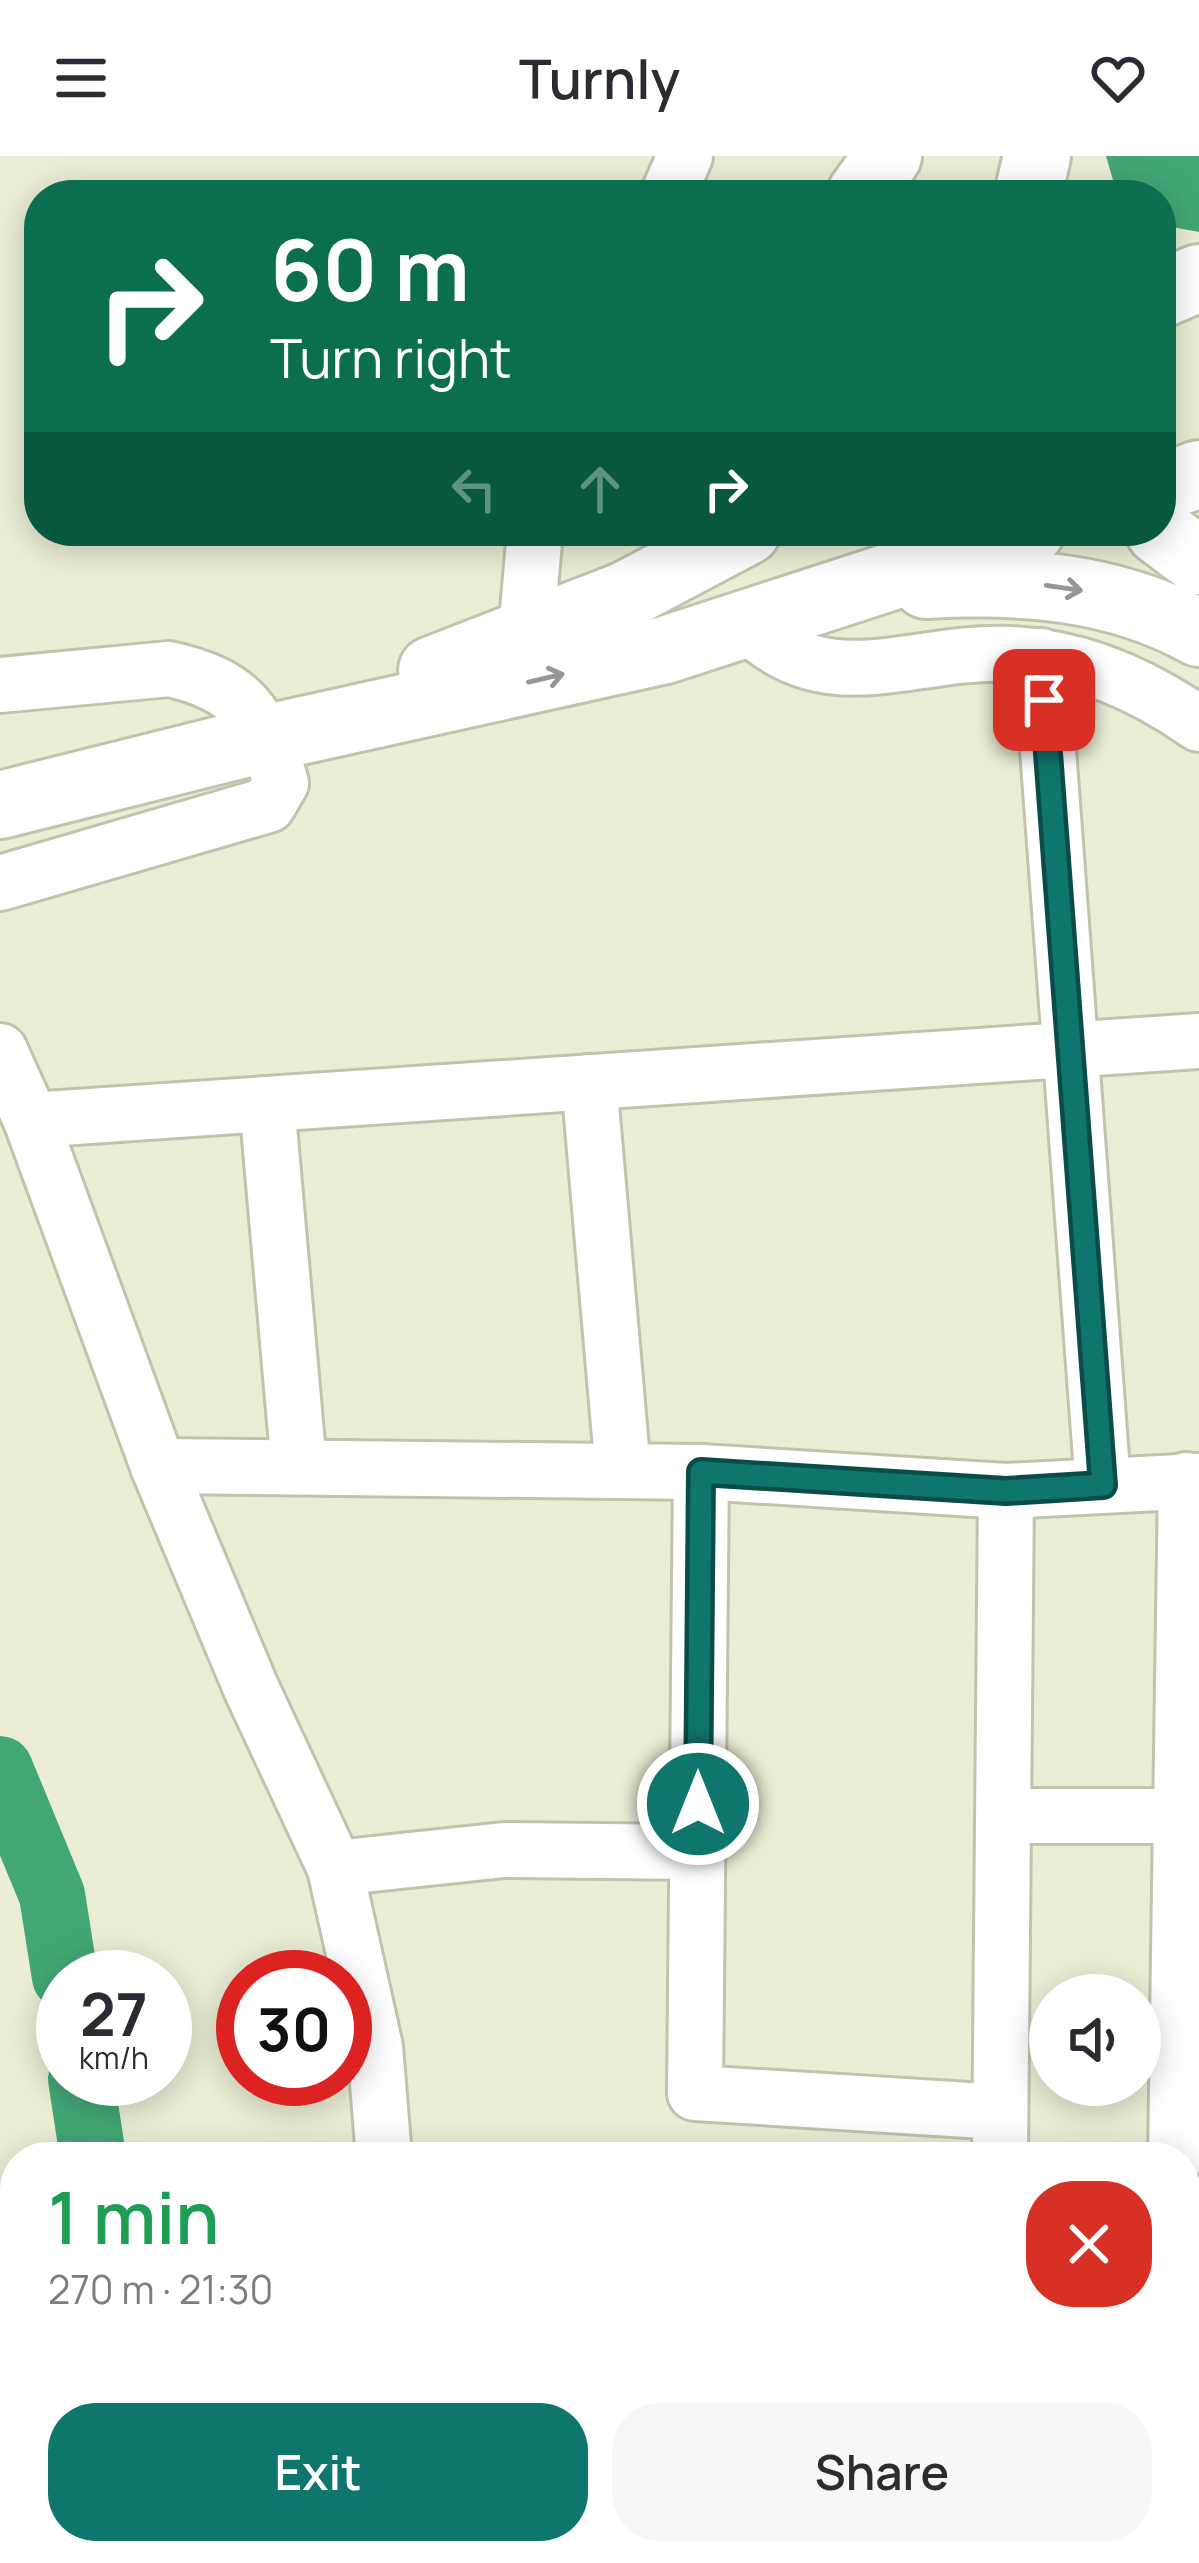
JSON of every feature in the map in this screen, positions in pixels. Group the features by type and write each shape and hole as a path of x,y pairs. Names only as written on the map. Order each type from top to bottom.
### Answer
{"main road":[{"path":"1181,489 1199,561"},
{"path":"526,633 595,582 632,546"},
{"path":"268,738 626,595 719,546"},
{"path":"0,805 268,738 624,659 985,546"},
{"path":"822,599 895,587 1052,586 1140,605 1199,633"}],"street":[{"path":"526,633 534,546"},
{"path":"746,624 780,652 842,670 974,654 1041,656 1137,685 1199,724"},
{"path":"1041,656 1103,1485"},
{"path":"0,685 144,671 182,672 218,683 238,697 268,738 281,783 268,805 0,883"},
{"path":"31,1120 1199,1041"},
{"path":"0,1051 31,1120 158,1466 251,1688 335,1868 375,2048 383,2142"},
{"path":"589,1082 623,1471"},
{"path":"267,1104 299,1468"},
{"path":"158,1466 701,1472 1006,1491 1192,1480 1190,1816 1177,2142"},
{"path":"701,1472 695,2093 985,2134 1004,1816 1006,1491"},
{"path":"1004,1816 1190,1816"},
{"path":"335,1868 505,1850 698,1852"}],"shaded area":[{"path":"1106,156 1199,156 1199,232 1176,228 1176,180 1113,180"}],"waterway":[{"path":"0,1769 52,1895 61,1950"},
{"path":"85,2106 91,2142"}],"route":[{"path":"698,1804 701,1472 1006,1491 1103,1485 1044,700"}]}
